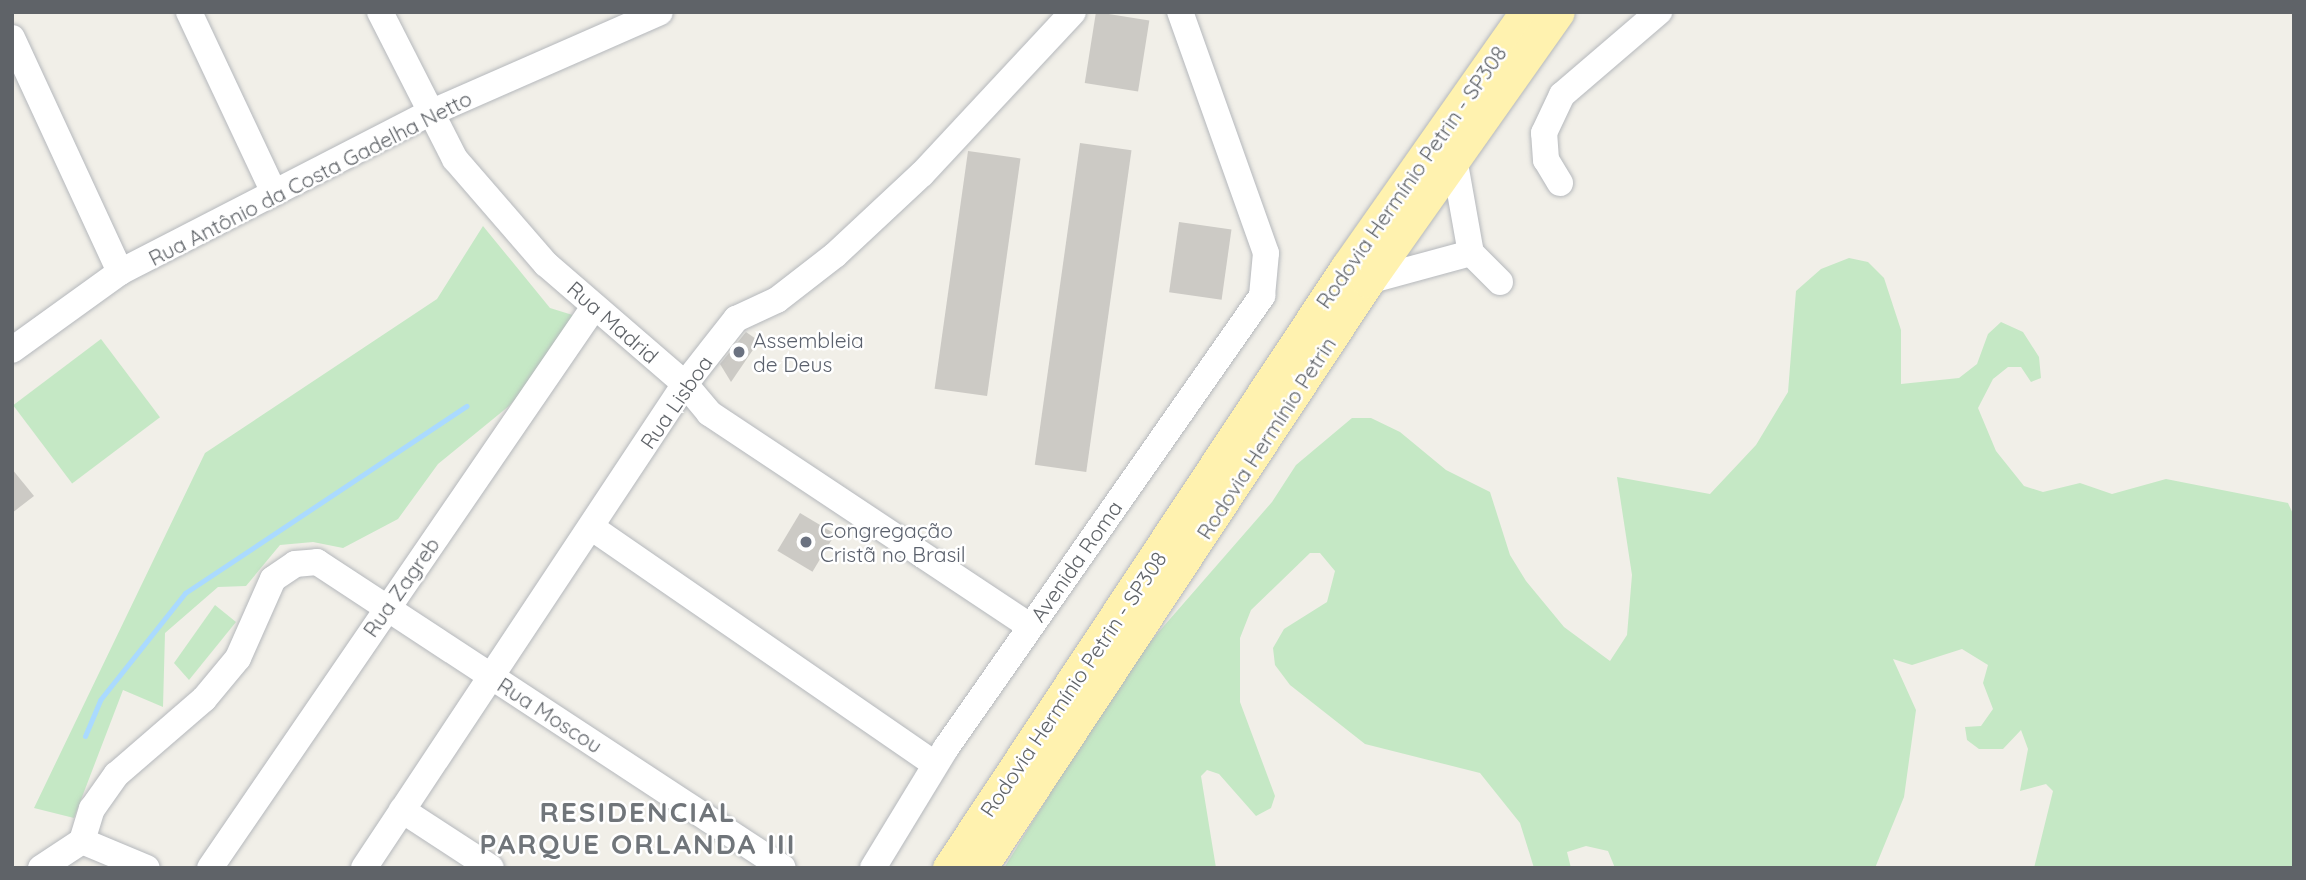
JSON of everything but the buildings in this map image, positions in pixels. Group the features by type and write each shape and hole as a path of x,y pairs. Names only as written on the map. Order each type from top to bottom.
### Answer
{"main road":[{"path":"1449,149 1502,12"},
{"name":"Rodovia Hermínio Petrin - SP308","path":"949,868 1449,149 1525,12"},
{"name":"Rodovia Hermínio Petrin","path":"980,868 1368,281 1449,149 1558,12"},
{"path":"1449,149 1578,12"}],"street":[{"path":"189,12 274,193"},
{"name":"Rua Madrid","path":"380,12 428,114 455,159 546,264 685,384 709,413 1030,626"},
{"name":"Rua Antônio da Costa Gadelha Netto","path":"12,350 120,272 428,114 660,12"},
{"name":"Rua Lisboa","path":"364,868 685,384 736,319 777,300 922,174 1073,12"},
{"name":"Avenida Roma","path":"873,868 935,764 1262,296 1266,253 1180,12"},
{"path":"1560,183 1546,160 1544,133 1562,95 1659,12"},
{"path":"12,38 120,272"},
{"path":"1449,149 1471,253 1500,282"},
{"path":"1368,281 1471,253"},
{"name":"Rua Zagreb","path":"210,868 383,611 594,307"},
{"path":"591,527 935,764"},
{"name":"Rua Moscou","path":"82,841 92,809 116,775 204,699 239,658 273,579 295,564 317,562 383,611 491,676 783,868"},
{"path":"402,810 491,868"},
{"path":"41,868 82,841 147,868"}],"green space":[{"path":"483,226 550,308 579,317 559,351 509,406 438,464 398,519 343,548 313,542 280,545 246,586 218,587 165,633 163,707 123,690 74,818 34,808 205,453 437,299"},
{"path":"1849,258 1868,262 1884,278 1901,330 1901,384 1959,378 1977,364 1988,334 2001,322 2023,332 2039,357 2041,378 2031,382 2021,367 2008,367 1993,379 1978,408 1996,451 2024,486 2043,492 2080,483 2112,494 2166,479 2288,503 2294,516 2294,868 2034,868 2053,791 2046,784 2020,791 2028,749 2021,730 2003,749 1979,749 1967,740 1965,727 1981,726 1993,709 1983,683 1988,665 1962,649 1912,665 1893,659 1916,710 1904,797 1875,868 1615,868 1608,851 1586,846 1567,852 1571,868 1534,868 1520,823 1480,773 1365,744 1290,685 1275,665 1273,648 1284,629 1327,602 1335,571 1320,553 1310,553 1251,610 1240,638 1240,702 1275,796 1271,808 1256,816 1219,774 1207,770 1201,776 1216,868 1004,868 1129,666 1272,502 1296,465 1352,418 1371,418 1400,432 1446,470 1490,492 1510,555 1526,581 1564,627 1610,661 1627,635 1632,575 1617,477 1710,494 1756,445 1788,392 1796,291 1821,269"},
{"path":"101,339 160,417 72,483 13,405"},
{"path":"215,605 236,622 189,680 174,663"}],"waterway":[{"path":"85,736 100,700 185,593 466,406"}],"place":[{"name":"Assembleia de Deus","path":"739,352"},
{"name":"Congregação Cristã no Brasil","path":"806,542"}],"district":[{"name":"RESIDENCIAL PARQUE ORLANDA III","path":"638,828"}]}
